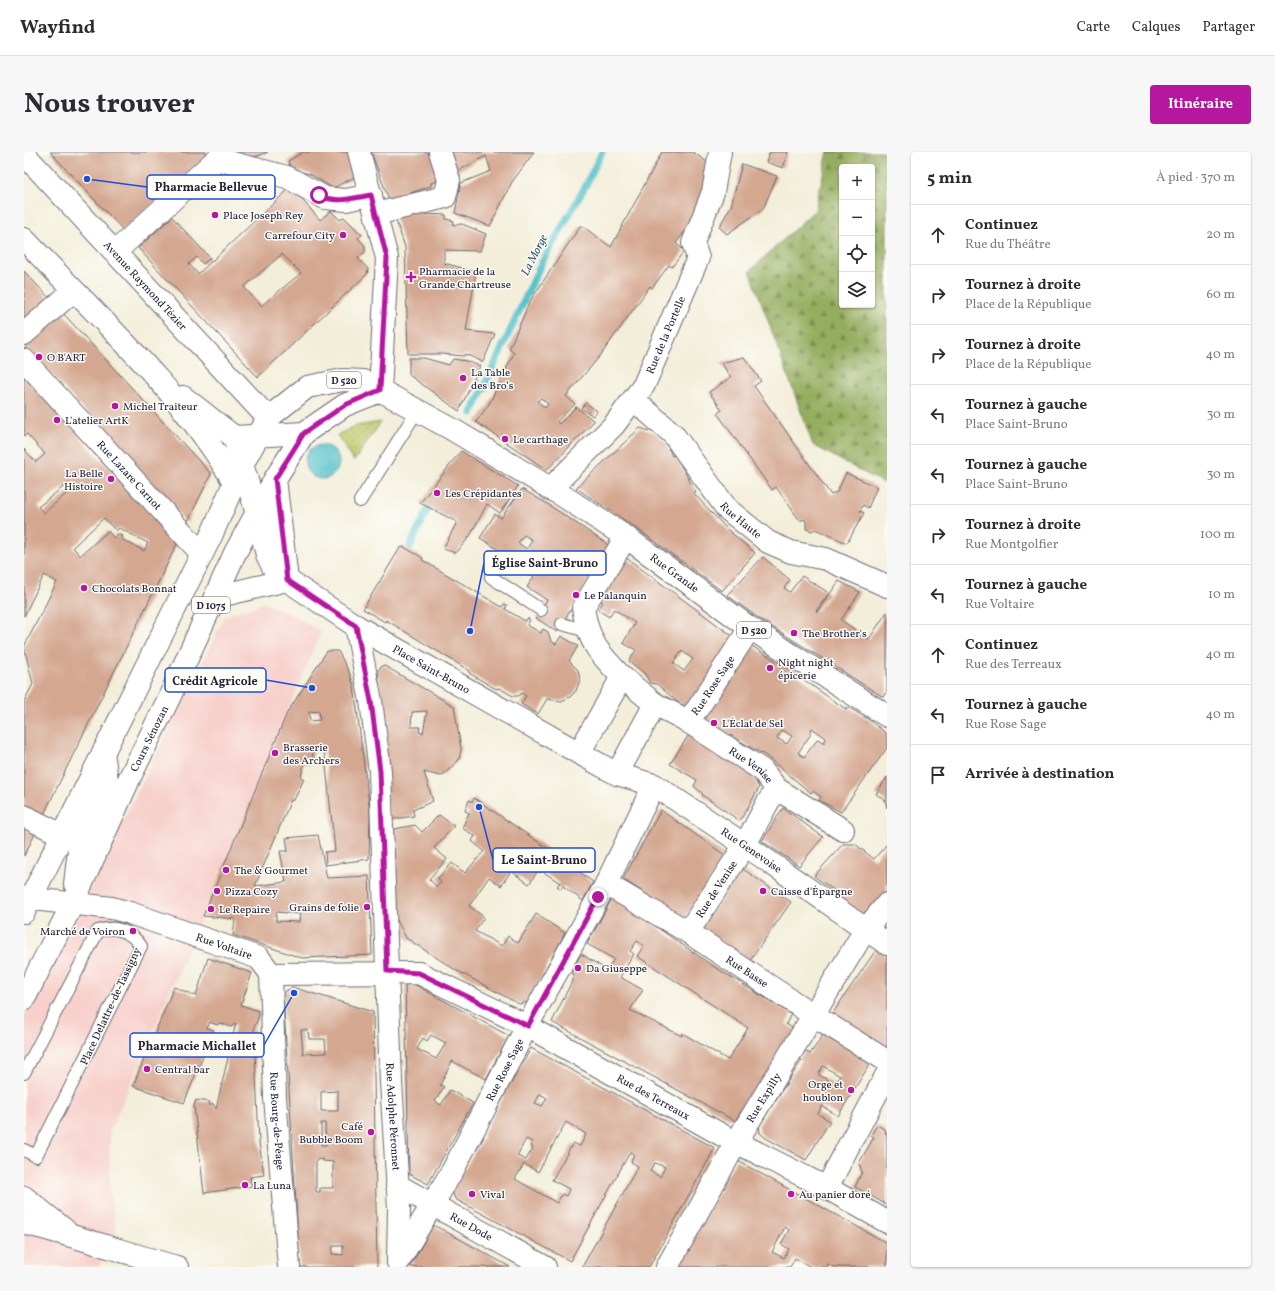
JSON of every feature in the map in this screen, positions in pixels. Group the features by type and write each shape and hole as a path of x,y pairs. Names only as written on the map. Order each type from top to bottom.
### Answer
{"street":[{"path":"359,152 387,258 380,390"},
{"path":"115,252 213,161 217,159 287,177 325,198 373,204 445,197 449,180 440,152"},
{"name":"Rue de la Portelle","path":"550,489 614,425 644,385 698,258 693,243 714,192 720,152"},
{"name":"Avenue Raymond Tézier","path":"24,154 115,252 265,429"},
{"path":"24,239 158,377 234,437 238,474 202,554 62,835 26,903"},
{"path":"24,334 73,291"},
{"name":"Rue Lazare Carnot","path":"24,360 202,554"},
{"path":"158,377 218,455 238,474"},
{"name":"D 520","path":"238,474 265,429 307,387 343,380 363,381 417,411"},
{"name":"D 520","path":"275,479 304,433 345,405 380,390"},
{"name":"Rue Haute","path":"634,400 673,434 727,509 768,542 791,552 826,559 887,586"},
{"name":"Rue Grande","path":"417,411 460,434 626,537 750,628 887,716"},
{"path":"215,597 287,580 275,479 265,429"},
{"path":"234,437 265,429 304,433"},
{"name":"Place Saint-Bruno","path":"238,474 257,514 267,555 274,570 287,580 356,626 579,753 617,774 654,785"},
{"name":"Cours Sénozan","path":"24,999 73,903 215,597 275,479"},
{"path":"626,537 583,608 587,631 603,657 622,677 655,704 687,721"},
{"name":"Rue Adolphe Péronnet","path":"356,626 371,701 380,771 387,971 397,1185 397,1264"},
{"name":"Rue Rose Sage","path":"687,721 698,708 750,628"},
{"path":"579,753 622,677"},
{"path":"617,774 655,704"},
{"name":"Rue Venise","path":"687,721 762,770 777,789 768,802 744,856"},
{"path":"73,903 80,841 108,787 103,752"},
{"name":"Rue Rose Sage","path":"397,1264 433,1206 528,1026 606,884 654,785"},
{"name":"Rue Genevoise","path":"654,785 744,856 887,944"},
{"path":"777,789 843,830"},
{"path":"24,816 62,835"},
{"name":"Rue de Venise","path":"692,932 744,856"},
{"name":"Rue Basse","path":"606,884 692,932 887,1061"},
{"name":"Rue Voltaire","path":"26,903 73,903 112,908 130,913 260,958 271,974"},
{"name":"Rue Expilly","path":"667,1267 810,1009 864,930 887,904"},
{"path":"843,938 864,930"},
{"path":"271,974 387,971"},
{"name":"Rue des Terreaux","path":"387,971 419,973 528,1026 722,1135 737,1141 827,1188 887,1222"},
{"name":"Rue Bourg-de-Péage","path":"271,974 275,1098 289,1267"},
{"path":"827,1188 887,1074"},
{"name":"Rue Dode","path":"397,1185 545,1267"},
{"path":"24,1197 71,1234"},
{"path":"24,1223 71,1234 90,1242 177,1267"}],"lane":[{"path":"360,501 417,411"},
{"path":"491,577 541,610"},
{"path":"562,624 587,631"},
{"name":"Place Delattre-de-Tassigny","path":"24,1073 98,931 110,927 133,936 141,946 36,1156 24,1150"}],"shaded area":[{"name":"Marché de Voiron","path":"264,603 291,614 321,632 138,1068 110,1130 110,1195 117,1236 99,1267 24,1267 24,1017 74,925 105,857 225,616"}],"green space":[{"path":"828,152 887,152 887,479 883,483 813,445 750,271 815,210"},
{"path":"381,422 354,461 337,435 354,426"}],"water":[{"path":"325,445 334,450 338,455 338,469 334,474 329,478 319,479 315,478 306,469 305,459 306,455 315,446"}],"building":[{"path":"50,152 207,152 209,155 123,230"},
{"path":"229,152 268,152 252,158"},
{"path":"303,152 348,152 356,172 355,177 333,188 310,174 292,170 288,161"},
{"path":"371,152 435,152 443,179 431,183 431,186 389,200"},
{"path":"448,152 534,152 512,182 490,226 455,213 461,183 491,171 486,156 456,172"},
{"path":"662,152 693,152 711,165 695,228 689,226 676,243 684,251 672,267 669,265 652,288 650,286 600,356 566,396 575,404 557,421 559,424 576,407 594,421 547,470 476,422 489,404 514,353 509,349 530,301 581,225 611,247","holes":["541,398 548,404 545,408 537,401"]},
{"path":"770,152 788,152 783,168 766,162"},
{"path":"742,164 777,176 763,209 727,234 719,227 731,206"},
{"path":"291,187 320,220 331,211 340,220 344,217 362,235 358,238 365,246 365,252 358,258 368,269 367,274 258,377 138,248 172,217 210,258 203,264 197,257 189,264 198,274","holes":["282,254 301,273 261,306 244,287"]},
{"path":"421,208 423,214 446,215 446,219 454,221 453,225 462,224 486,234 480,251 444,250 444,263 476,272 466,331 495,334 483,362 465,354 464,356 442,354 408,354 405,247 393,212"},
{"path":"24,271 50,299 24,321"},
{"path":"61,311 211,474 187,523 24,344"},
{"path":"744,357 761,381 754,386 831,495 837,492 846,473 877,487 868,508 863,505 860,511 864,513 847,543 815,529 812,531 806,529 806,522 804,519 800,521 776,487 772,490 717,413 722,410 709,392 731,377 721,363"},
{"path":"409,358 424,358 449,365 453,359 466,361 480,366 459,411 409,375"},
{"path":"24,375 177,544 41,820 24,811 24,701 33,684 24,647 57,582 44,575 24,616 24,449 36,462 45,454 27,434 24,436","holes":["68,483 73,488 44,513 38,507","104,518 116,531 119,528 148,543 144,551 121,539 122,536 117,534 114,538 108,531 80,556 73,547"]},
{"path":"586,403 597,411 593,416 581,408"},
{"path":"640,428 656,433 666,443 672,456 675,455 696,492 693,493 728,530 755,553 722,591 635,527 576,488"},
{"path":"461,451 518,486 500,513 487,504 470,536 456,553 443,549 457,522 420,503"},
{"path":"522,489 546,503 610,546 557,632 536,618 547,600 527,587 534,577 509,562 512,558 480,538 495,514 501,518","holes":["524,535 532,540 527,549 518,543"]},
{"path":"404,547 423,558 422,560 502,607 504,604 507,605 505,609 525,621 528,618 530,620 527,625 541,633 543,629 548,632 551,641 556,644 561,636 578,646 569,661 578,670 580,680 576,691 570,697 561,701 547,699 538,714 521,704 526,696 522,693 518,696 513,696 499,688 496,689 469,673 470,671 386,620 385,622 363,609 400,548"},
{"path":"625,557 738,640 689,712 657,684 650,683 645,674 629,661 636,650 623,643 635,623 614,609 609,617 598,610 603,602 598,599","holes":["682,651 693,659 684,671 673,663"]},
{"path":"763,557 790,580 784,588 790,592 802,576 829,593 816,611 817,612 839,581 860,592 841,620 869,639 887,612 887,691 883,697 760,619 727,595"},
{"path":"745,642 783,665 846,709 848,707 868,719 887,734 887,748 841,812 819,800 821,797 813,791 811,793 766,756 700,718","holes":["812,728 826,738 824,743 818,739 804,757 798,753 811,734 809,733","782,730 792,736 787,744 777,738"]},
{"path":"327,651 338,651 349,672 354,686 370,813 369,859 326,865 325,852 335,851 325,757 324,751 313,752 312,764 304,763 301,777 304,779 294,800 291,800 255,886 286,882 280,851 288,851 286,838 318,835 327,878 369,876 372,955 302,958 233,935 235,919 203,916 287,713","holes":["319,711 320,720 310,721 309,712","276,912 300,914 299,922 276,921"]},
{"path":"383,665 454,706 461,749 459,760 444,774 440,776 424,772 433,801 413,810 414,816 389,820 378,670","holes":["427,711 423,733 419,732 420,727 411,727 412,712"]},
{"path":"690,733 754,776 759,788 740,821 702,795 703,794 694,786 697,780 670,764"},
{"path":"887,777 887,808 885,800 876,794"},
{"path":"474,798 556,854 593,882 583,901 563,886 561,889 557,886 560,883 542,871 540,873 538,871 529,884 511,871 501,886 489,877 469,906 484,917 475,931 502,946 508,936 518,943 536,914 565,933 528,1002 519,1004 454,969 406,938 391,908 389,830 415,825 422,832 439,815 454,826 434,848 447,859 429,879 437,887 441,882 438,878 452,863 465,873 484,851 472,841 475,836 462,828 469,813 465,811 469,800 472,802"},
{"path":"783,808 823,837 799,866 762,841"},
{"path":"661,810 726,856 684,919 623,879"},
{"path":"24,828 35,834 24,856"},
{"path":"843,844 855,844 874,859 887,844 887,898 869,919 840,897 842,896 814,876"},
{"path":"743,869 791,902 749,962 701,928"},
{"path":"613,897 713,966 791,1014 786,1024 796,1030 735,1121 552,1022 575,975 571,973 581,954 607,970 614,959 587,944","holes":["637,941 644,946 637,956 748,1028 728,1060 682,1033 682,1036 630,1010 643,990 620,977 634,954 630,951"]},
{"path":"878,947 887,955 887,1051 861,1038 865,1034 832,1014"},
{"path":"208,958 252,973 241,1005 259,1011 258,1019 254,1027 259,1142 264,1175 250,1177 252,1186 204,1193 194,1106 196,1100 210,1102 209,1106 213,1104 216,1109 236,1023 231,1027 220,1023 217,1025 210,1022 207,1028 214,1030 184,1103 133,1086 174,987 196,996"},
{"path":"408,981 509,1036 486,1079 452,1061 440,1085 444,1087 435,1101 441,1105 450,1090 473,1103 428,1184 409,1174 405,983","holes":["431,1035 446,1043 436,1059 417,1049 423,1038 427,1041"]},
{"path":"292,987 373,1012 377,1267 300,1267 283,993","holes":["301,1030 308,1030 309,1039 325,1039 326,1053 303,1054","338,1091 338,1111 321,1111 321,1092","321,1123 325,1123 326,1145 321,1145","323,1159 323,1161 333,1162 333,1188 320,1188 320,1192 316,1192 316,1160","333,1246 343,1246 343,1255 332,1254"]},
{"path":"826,1031 871,1062 838,1116 822,1106 818,1114 830,1121 806,1160 766,1138 760,1133 759,1125 802,1060 799,1059 805,1051 810,1054","holes":["823,1066 840,1076 835,1085 818,1074"]},
{"path":"531,1048 715,1148 649,1267 582,1267 638,1166 631,1162 634,1154 630,1152 570,1261 455,1199 452,1190 484,1137 482,1136","holes":["540,1094 547,1098 542,1106 535,1103","566,1122 586,1134 580,1146 573,1143 552,1180 569,1189 566,1196 562,1194 557,1203 515,1179 524,1164 538,1172","526,1139 532,1142 531,1146 533,1148 526,1160 517,1156","655,1163 665,1167 660,1177 650,1171"]},
{"path":"877,1125 886,1130 885,1133 887,1134 887,1205 855,1187 862,1172 859,1163 874,1137 871,1135"},
{"path":"736,1160 887,1243 887,1267 833,1267 828,1264 827,1267 811,1267 795,1258 790,1267 677,1267","holes":["785,1227 789,1230 781,1244 789,1249 784,1258 772,1252"]},
{"path":"433,1225 445,1231 510,1267 410,1267"}],"waterway":[{"name":"La Morge","path":"472,413 542,262 585,187 602,152"},
{"name":"La Morge","path":"410,547 428,509"}],"place":[{"name":"Pharmacie Bellevue","path":"87,179"},
{"name":"Place Joseph Rey","path":"215,215"},
{"name":"Carrefour City","path":"343,235"},
{"name":"Pharmacie de la Grande Chartreuse","path":"411,277"},
{"name":"O B'ART","path":"39,357"},
{"name":"La Table des Bro’s","path":"463,378"},
{"name":"Michel Traiteur","path":"115,406"},
{"name":"L'atelier ArtK","path":"57,420"},
{"name":"Le carthage","path":"505,439"},
{"name":"La Belle Histoire","path":"111,479"},
{"name":"Les Crépidantes","path":"437,493"},
{"name":"Chocolats Bonnat","path":"84,588"},
{"name":"Le Palanquin","path":"576,595"},
{"name":"Église Saint-Bruno","path":"470,631"},
{"name":"The Brother's","path":"794,633"},
{"name":"Night night épicerie","path":"770,668"},
{"name":"Crédit Agricole","path":"312,688"},
{"name":"L'Éclat de Sel","path":"714,723"},
{"name":"Brasserie des Archers","path":"275,753"},
{"name":"Le Saint-Bruno","path":"479,807"},
{"name":"The & Gourmet","path":"226,870"},
{"name":"Pizza Cozy","path":"217,891"},
{"name":"Caisse d'Épargne","path":"763,891"},
{"name":"Grains de folie","path":"367,907"},
{"name":"Le Repaire","path":"211,909"},
{"name":"Marché de Voiron","path":"133,931"},
{"name":"Da Giuseppe","path":"578,968"},
{"name":"Pharmacie Michallet","path":"294,993"},
{"name":"Central bar","path":"147,1069"},
{"name":"Orge et houblon","path":"851,1090"},
{"name":"Café Bubble Boom","path":"371,1132"},
{"name":"La Luna","path":"245,1185"},
{"name":"Vival","path":"472,1194"},
{"name":"Au panier doré","path":"791,1194"}],"route":[{"path":"319,195 325,198 346,200 371,195 380,236 387,258 380,390 345,405 304,433 275,479 287,580 322,605 356,626 371,701 380,771 387,971 419,973 528,1026 598,897"}]}
